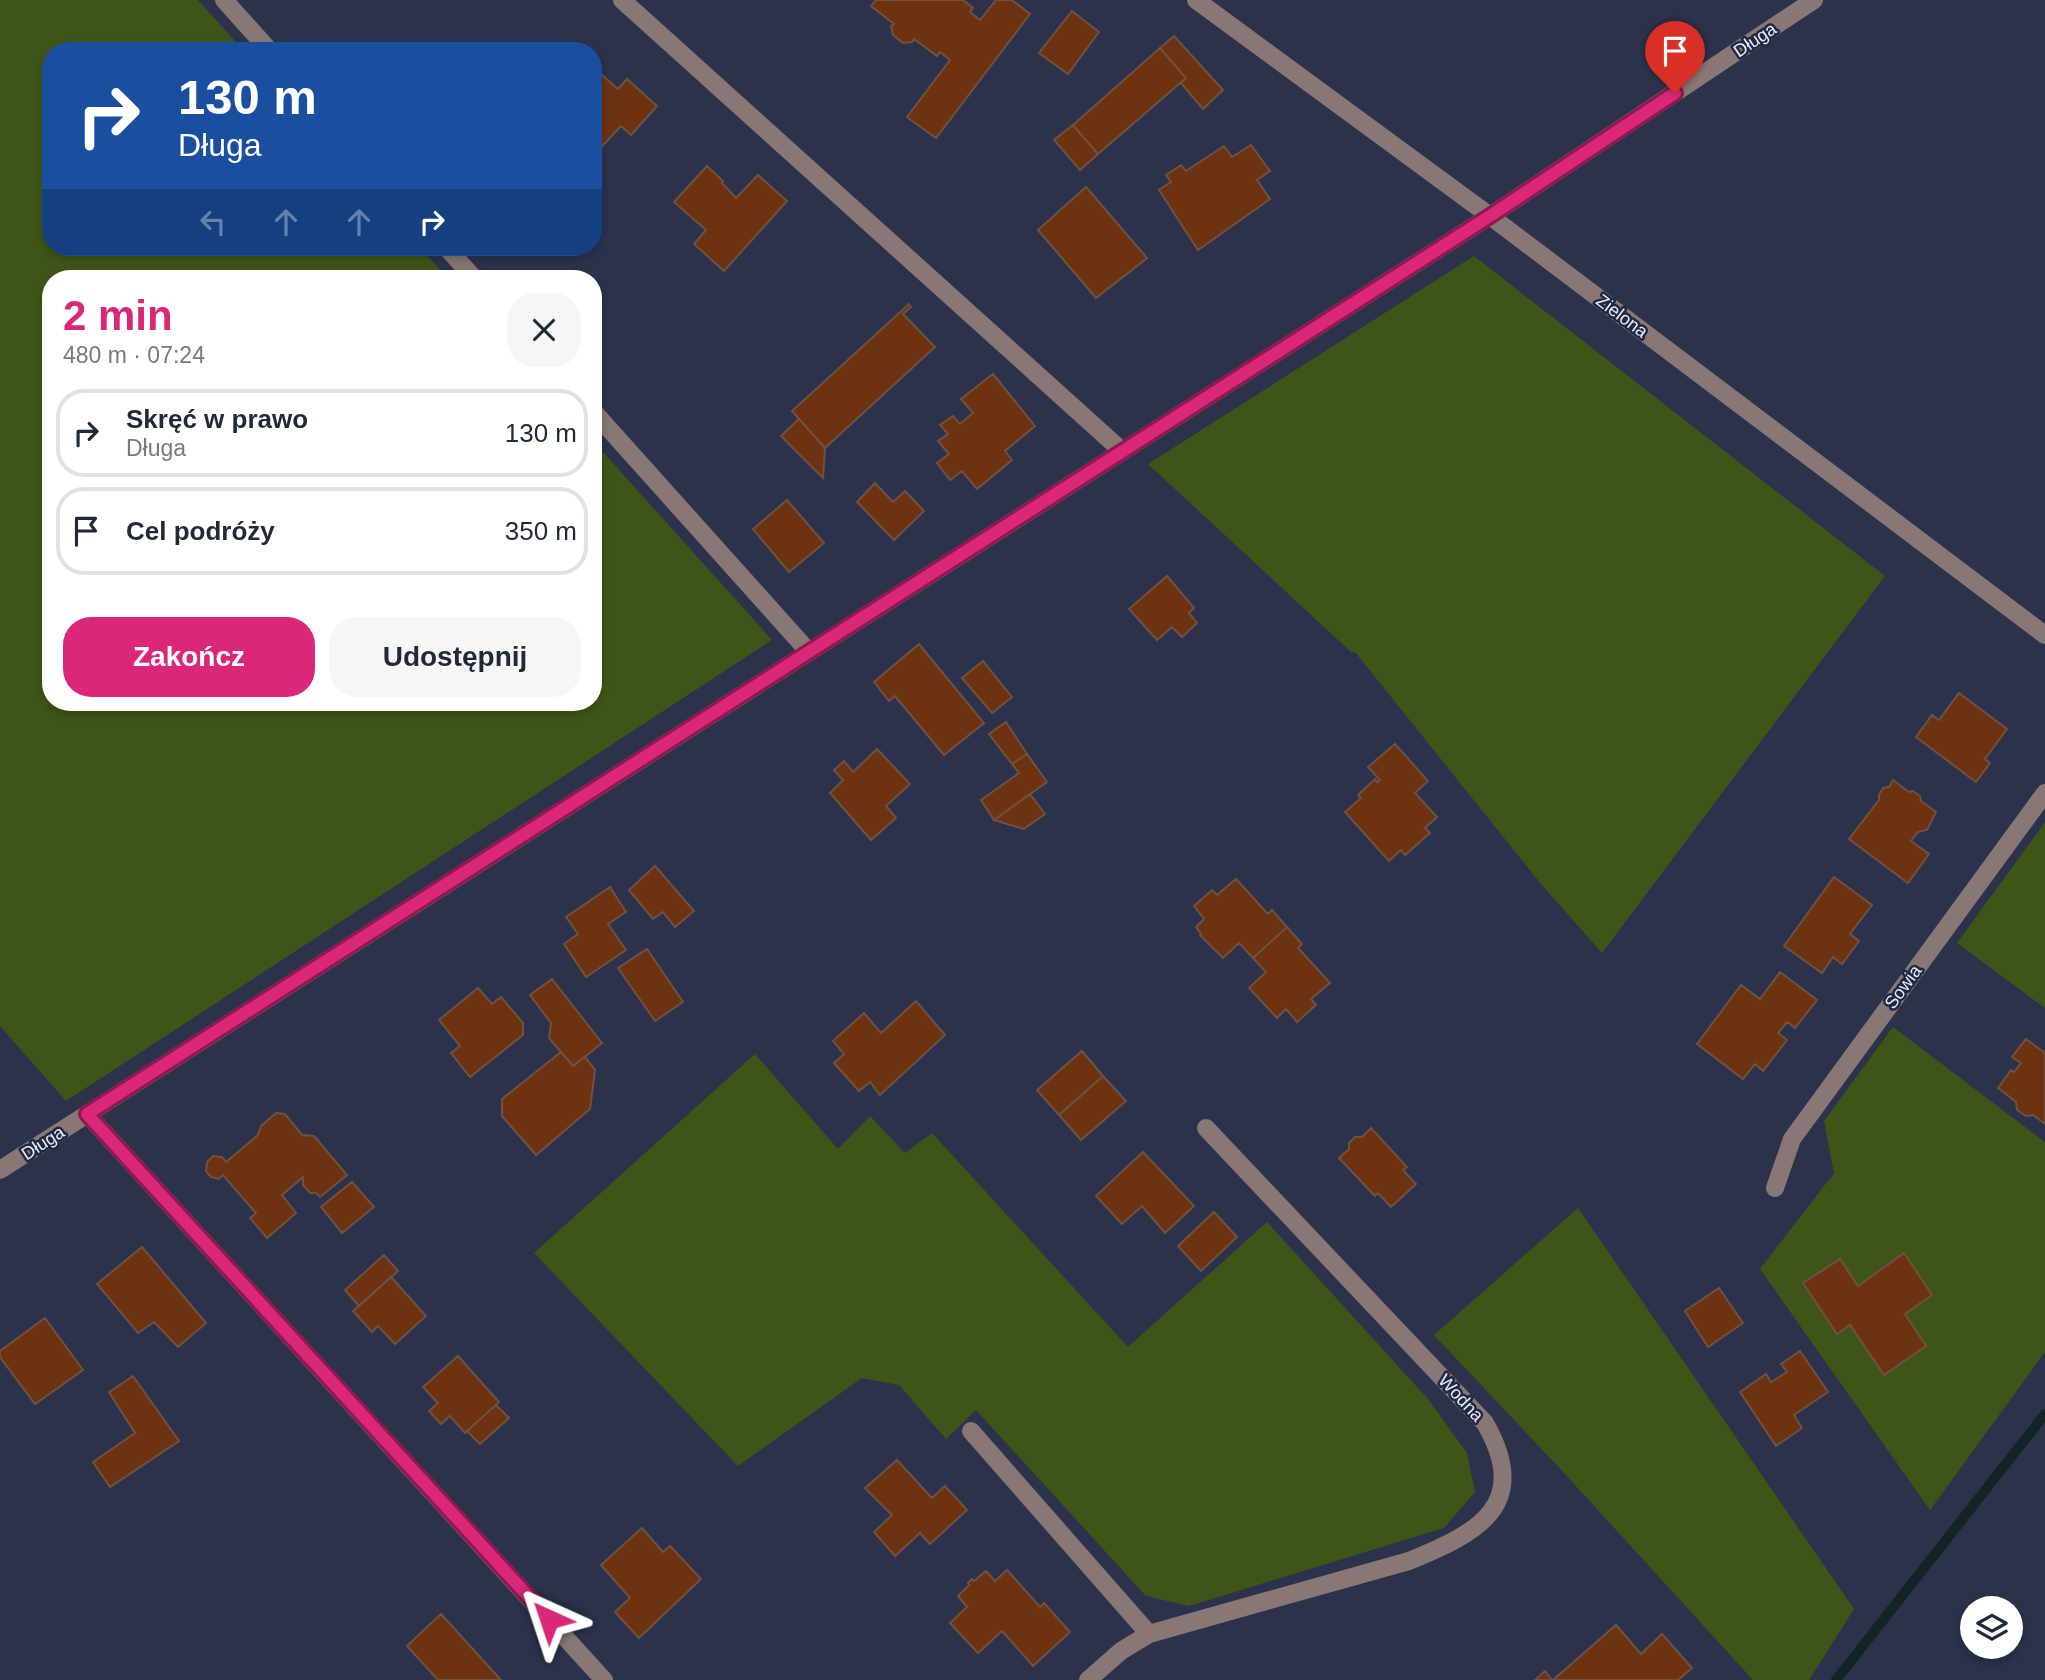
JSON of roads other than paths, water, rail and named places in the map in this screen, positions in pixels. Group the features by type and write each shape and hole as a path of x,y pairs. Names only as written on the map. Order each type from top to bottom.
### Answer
{"street":[{"path":"225,0 262,42"},
{"path":"622,0 1122,451"},
{"name":"Zielona","path":"1196,0 1490,216 2045,635"},
{"name":"Długa","path":"0,1170 1490,216 1814,0"},
{"path":"454,256 467,270"},
{"path":"602,421 809,652"},
{"name":"Sowia","path":"1774,1188 1792,1139 2045,793"},
{"path":"87,1114 604,1680"},
{"name":"Wodna","path":"1088,1680 1121,1651 1149,1634 1409,1561 1443,1547 1468,1535 1495,1507 1500,1495 1503,1473 1496,1441 1485,1423 1206,1129"},
{"path":"971,1431 1149,1634"}],"waterway":[{"path":"1836,1680 2045,1414"}]}
